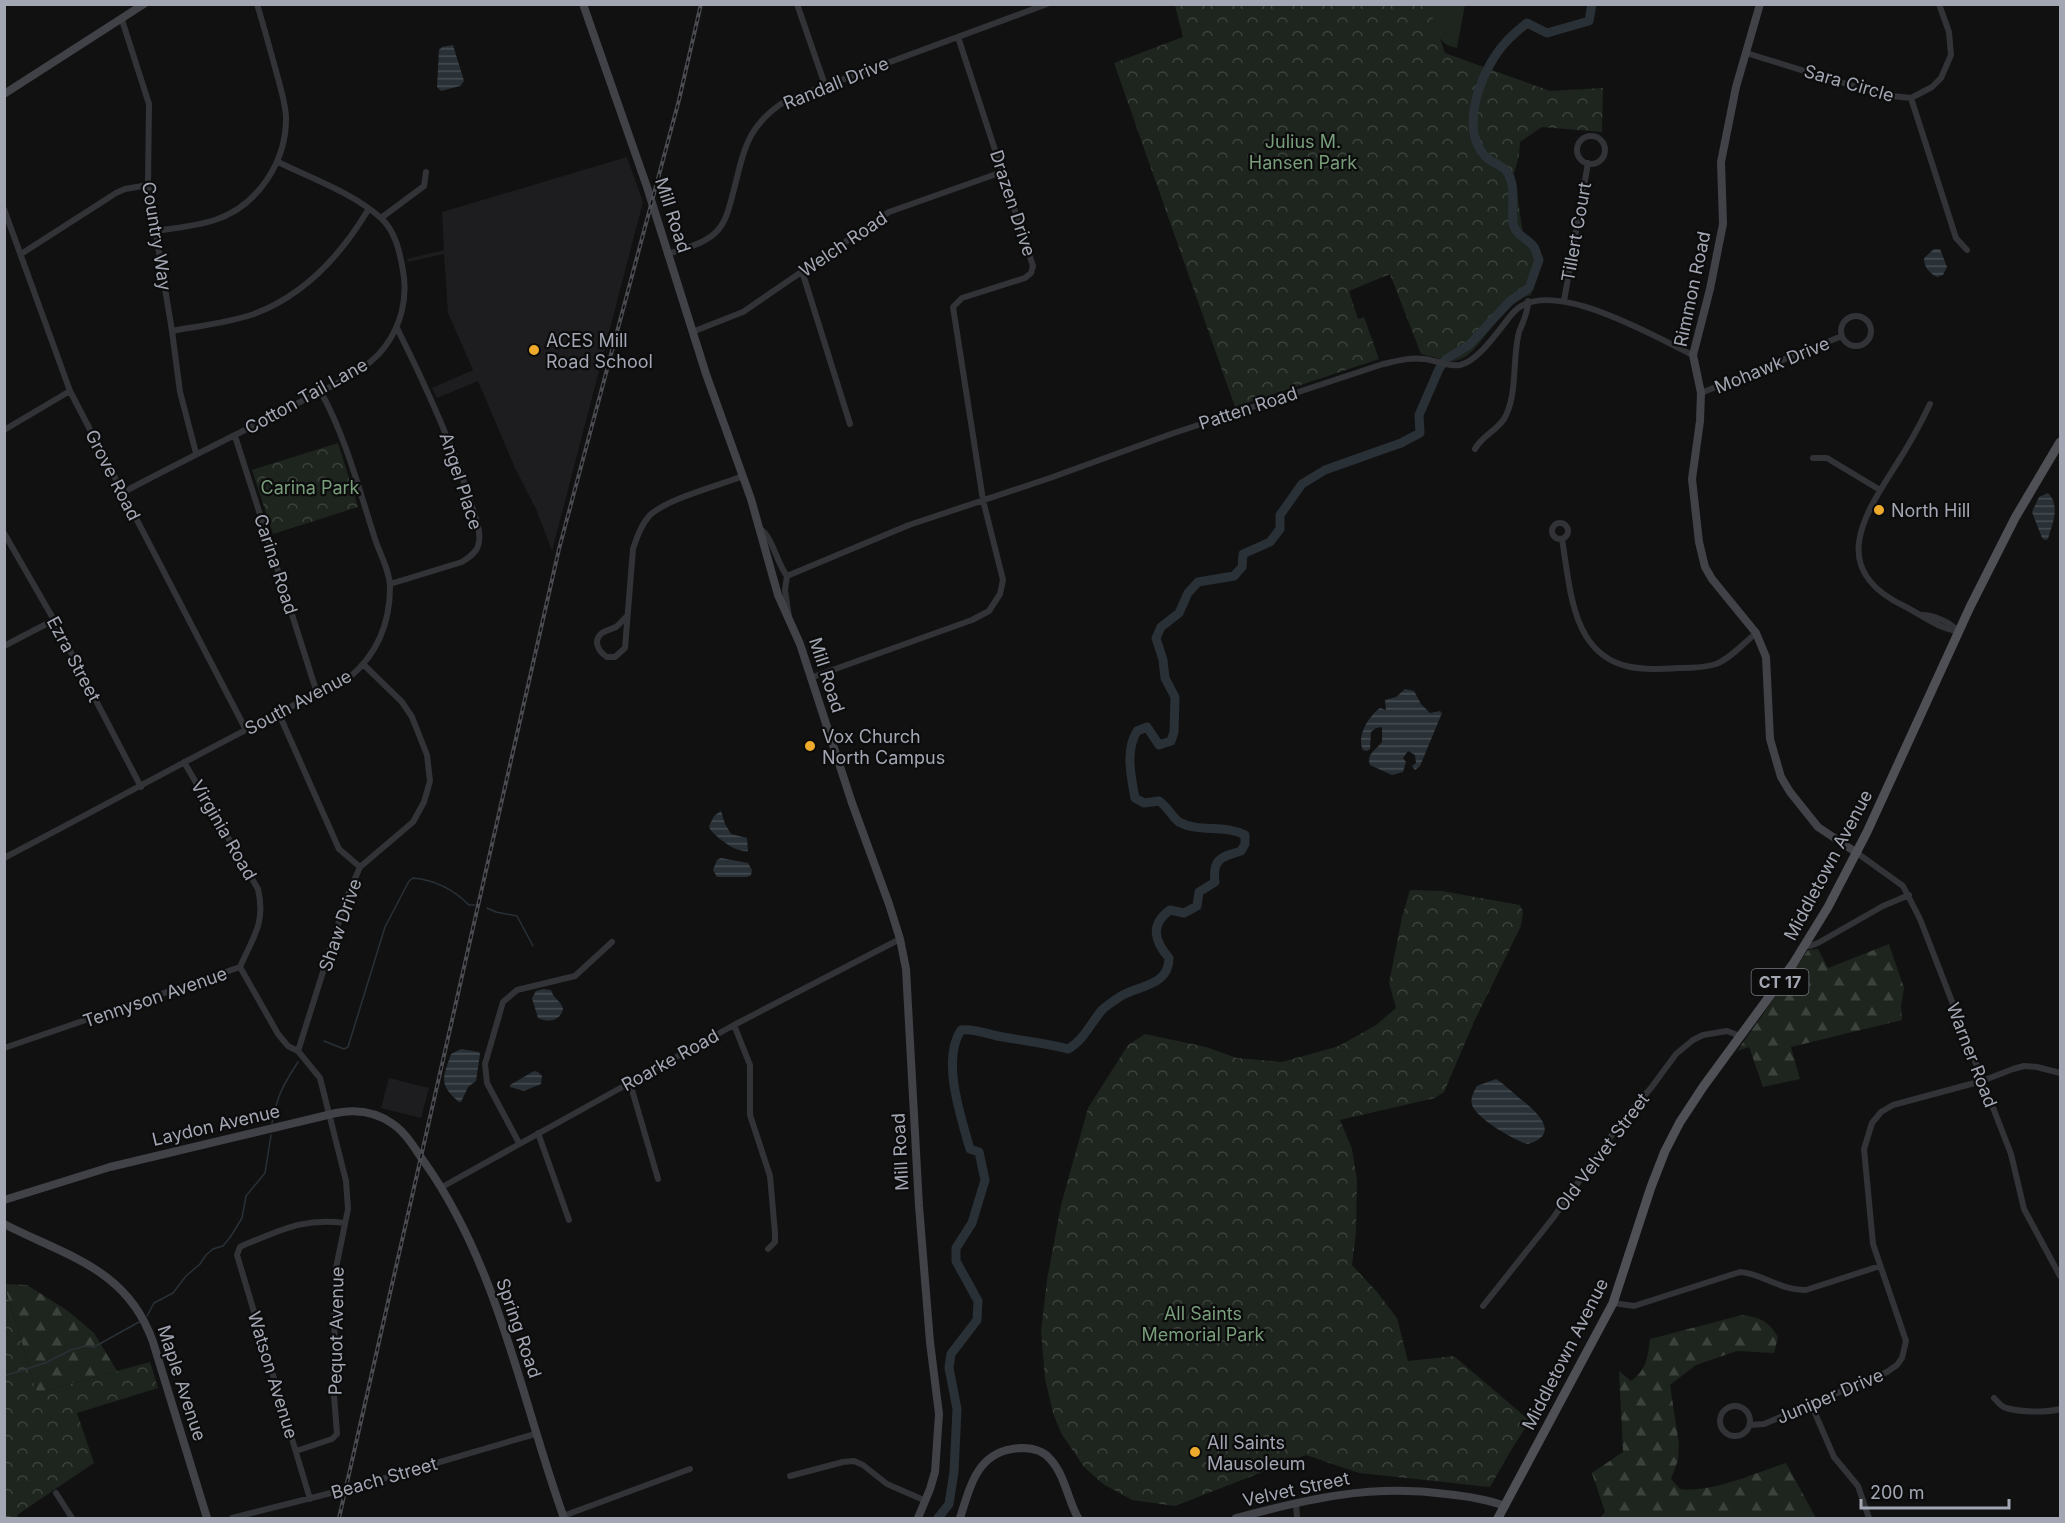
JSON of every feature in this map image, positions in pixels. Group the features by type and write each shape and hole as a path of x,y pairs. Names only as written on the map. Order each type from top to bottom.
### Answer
{"main road":[{"name":"Middletown Avenue","path":"1498,1518 1613,1303 1665,1151 1690,1106 1805,945 1857,853 1958,631 2015,518 2061,442"}],"street":[{"path":"4,94 144,4"},
{"path":"156,231 207,222 229,214 262,187 278,162 283,146 286,115 283,96 257,4"},
{"name":"Mill Road","path":"583,4 619,103 692,332 743,476 778,595 800,645 900,939 906,969 919,1206 930,1342 939,1414 935,1472 918,1518"},
{"path":"797,4 825,86"},
{"name":"Randall Drive","path":"668,254 708,238 718,230 729,207 745,147 760,121 771,110 787,100 1047,4"},
{"name":"Rimmon Road","path":"1761,4 1736,87 1721,162 1723,224 1710,290 1693,355 1701,393 1700,421 1692,479 1701,553 1705,567 1756,633 1766,657 1770,738 1781,777 1818,827 1857,853"},
{"name":"Sara Circle","path":"1746,53 1883,95 1911,98 1932,87 1941,78 1951,56 1949,32 1939,4"},
{"name":"Country Way","path":"122,20 149,104 148,185 180,392 196,453"},
{"name":"Drazen Drive","path":"958,37 1034,266 1025,278 962,298 953,307 984,500"},
{"path":"1911,98 1956,238 1962,248 1967,250"},
{"name":"Tillert Court","path":"1595,137 1602,142 1605,151 1597,162 1588,164 1581,159 1577,147 1582,139 1595,137"},
{"name":"Cotton Tail Lane","path":"122,493 196,453 235,436 321,392 367,365 383,349 398,328 406,289 401,256 393,233 381,218 352,196 278,162"},
{"name":"Tillert Court","path":"1564,301 1588,164"},
{"path":"381,218 424,186 426,172"},
{"name":"Welch Road","path":"692,332 742,312 890,212 1002,172"},
{"path":"21,254 116,193 124,189 148,185"},
{"name":"Grove Road","path":"4,209 70,391 246,730"},
{"path":"172,331 230,321 255,314 281,301 313,279 334,259 368,210"},
{"path":"802,271 850,424"},
{"path":"1475,449 1504,418 1510,402 1516,349 1520,331 1528,313 1528,301 1564,301 1599,310 1693,355"},
{"name":"Patten Road","path":"787,576 831,559 885,533 1050,478 1171,434 1383,364 1412,358 1461,365 1476,356 1516,308 1528,301"},
{"name":"Mohawk Drive","path":"1851,317 1862,317 1870,326 1870,336 1862,344 1850,344 1842,336 1842,325 1851,317"},
{"name":"Angel Place","path":"390,584 462,562 470,557 478,547 479,530 452,448 430,394 398,328"},
{"name":"Mohawk Drive","path":"1701,393 1842,336"},
{"path":"4,430 70,391"},
{"name":"South Avenue","path":"4,858 350,677 364,665 382,636 388,614 390,584 342,434 321,392"},
{"path":"1930,404 1862,523 1859,543 1860,559 1869,578 1881,592 1893,601 1951,631 1958,631"},
{"name":"Carina Road","path":"235,436 317,693"},
{"path":"1813,458 1827,458 1880,490"},
{"path":"627,616 618,625 599,637 598,650 607,657 615,657 625,648 633,549 645,521 651,514 670,503 743,476"},
{"path":"810,678 942,631 989,611 1000,594 1003,580 984,500"},
{"path":"760,530 766,534 777,563 787,576 785,590 790,613 789,620"},
{"name":"Ezra Street","path":"4,532 54,620 141,787"},
{"path":"1562,539 1579,624 1586,638 1598,652 1613,662 1628,668 1643,670 1705,667 1725,659 1756,633"},
{"path":"4,645 54,620"},
{"name":"Shaw Drive","path":"298,1051 346,899 360,867 413,822 424,802 430,781 427,755 412,717 402,702 364,665"},
{"path":"279,714 339,849 360,867"},
{"name":"Virginia Road","path":"184,762 258,889 261,921 240,968"},
{"name":"Warner Road","path":"1857,853 1897,879 1909,895 2011,1154 2024,1209 2061,1276"},
{"path":"1805,945 1818,943 1883,906 1909,895"},
{"name":"Roarke Road","path":"442,1187 734,1025 900,939"},
{"path":"519,1143 487,1083 485,1064 503,1002 517,990 576,976 612,942"},
{"name":"Tennyson Avenue","path":"4,1048 240,968 278,1034 288,1046 298,1051 320,1078 330,1114"},
{"path":"734,1025 750,1065 750,1115 770,1176 775,1242 768,1249"},
{"name":"Old Velvet Street","path":"1483,1306 1552,1218 1621,1122 1651,1088 1676,1054 1703,1035 1726,1031 1740,1036"},
{"name":"Juniper Drive","path":"1750,1425 1750,1418 1741,1408 1727,1408 1721,1414 1722,1428 1732,1435 1745,1431 1750,1425 1764,1424 1887,1372 1893,1369 1902,1358 1906,1341 1872,1236 1864,1149 1872,1123 1881,1112 1893,1105 1982,1081 2024,1066 2061,1073"},
{"path":"630,1083 658,1179"},
{"name":"Laydon Avenue","path":"4,1200 110,1167 330,1114 355,1111 379,1116 401,1131 421,1158"},
{"name":"Pequot Avenue","path":"296,1451 336,1436 335,1273 345,1223 348,1192 330,1114"},
{"path":"538,1133 569,1220"},
{"name":"Spring Road","path":"421,1158 452,1204 498,1306 536,1434 564,1517"},
{"name":"Watson Avenue","path":"310,1498 238,1260 238,1250 246,1244 306,1222 345,1223"},
{"name":"Maple Avenue","path":"5,1224 100,1271 122,1289 138,1309 156,1350 207,1518"},
{"path":"1613,1303 1634,1306 1740,1272 1753,1273 1784,1288 1806,1290 1880,1266"},
{"path":"1994,1398 2006,1408 2045,1412 2061,1409"},
{"path":"1811,1404 1834,1457 1858,1486 1869,1518"},
{"name":"Beach Street","path":"232,1518 365,1484 536,1434"},
{"path":"960,1518 973,1479 982,1465 1004,1451 1025,1448 1043,1453 1053,1462 1078,1518"},
{"path":"790,1476 854,1461 887,1484 926,1501"},
{"path":"564,1517 690,1469"},
{"name":"Velvet Street","path":"1236,1518 1352,1492 1404,1490 1460,1495 1504,1506"},
{"path":"56,1493 72,1518"},
{"path":"1296,1503 1297,1518"}],"shaded area":[{"path":"453,45 464,81 460,86 441,91 437,87 439,50 442,47"},
{"name":"ACES Mill Road School","path":"627,157 643,202 552,551 536,509 515,468 478,381 437,398 432,388 473,370 448,313 444,254 408,262 407,259 444,250 442,212"},
{"path":"1934,249 1940,249 1947,267 1943,275 1937,277 1927,269 1924,261 1924,258"},
{"path":"2048,493 2055,509 2048,539 2045,540 2042,538 2032,512 2039,497"},
{"path":"1405,689 1414,691 1421,704 1430,713 1440,711 1442,713 1420,766 1415,770 1412,766 1416,763 1415,755 1408,751 1403,758 1406,762 1403,772 1392,775 1370,765 1369,761 1370,755 1382,742 1382,727 1371,732 1370,749 1367,751 1363,750 1361,739 1372,716 1380,708 1386,710 1385,700 1396,697"},
{"path":"721,811 731,834 747,838 748,851 738,850 710,829 709,826 714,816"},
{"path":"721,858 748,863 752,870 751,875 717,877 713,870 717,860"},
{"path":"551,990 563,1009 562,1013 553,1020 538,1018 532,998 536,991"},
{"path":"461,1049 480,1054 476,1081 468,1087 459,1102 445,1085 444,1075 451,1054"},
{"path":"534,1071 542,1076 541,1084 524,1091 510,1087 510,1085"},
{"path":"389,1078 429,1088 421,1118 381,1108"},
{"path":"1496,1079 1537,1114 1545,1127 1544,1134 1539,1139 1528,1144 1522,1142 1497,1128 1475,1110 1472,1100 1477,1086"}],"green space":[{"name":"Julius M. Hansen Park","path":"1175,5 1428,5 1445,53 1550,91 1603,88 1602,132 1542,127 1520,142 1514,174 1522,227 1524,238 1538,255 1531,295 1508,308 1472,351 1463,358 1449,361 1421,354 1390,274 1349,291 1358,319 1364,317 1379,359 1235,407 1114,63 1183,37"},
{"path":"1427,5 1465,5 1457,48 1444,43 1439,38"},
{"name":"Carina Park","path":"338,443 358,507 273,534 252,470"},
{"name":"All Saints Memorial Park","path":"1410,890 1442,891 1520,905 1523,912 1521,926 1474,1022 1444,1092 1435,1098 1340,1120 1352,1149 1357,1180 1356,1232 1352,1265 1397,1318 1408,1361 1454,1356 1530,1421 1490,1487 1359,1473 1306,1455 1175,1506 1132,1500 1103,1484 1084,1467 1061,1433 1053,1413 1045,1379 1041,1331 1047,1280 1061,1205 1088,1108 1128,1045 1145,1034 1206,1047 1237,1058 1282,1062 1339,1046 1376,1025 1396,1008 1389,983 1402,917"},
{"path":"1889,944 1904,988 1901,1007 1902,1020 1791,1047 1800,1079 1763,1087 1749,1047 1737,1051 1808,950 1818,949 1828,968"},
{"path":"4,1284 27,1285 68,1311 94,1333 117,1371 37,1393"},
{"path":"5,1288 37,1393 150,1362 158,1388 77,1413 94,1463 17,1515 19,1518 5,1518"},
{"path":"1742,1315 1754,1317 1771,1327 1778,1337 1774,1353 1737,1351 1696,1365 1670,1385 1679,1444 1678,1460 1671,1479 1680,1489 1706,1488 1786,1463 1816,1518 1600,1518 1605,1512 1592,1473 1623,1452 1619,1371 1631,1381 1640,1373 1645,1363 1650,1339"}],"waterway":[{"path":"938,1518 949,1504 954,1472 957,1409 949,1368 951,1354 977,1320 978,1301 956,1261 956,1248 972,1223 985,1180 979,1152 970,1149 958,1105 953,1072 955,1042 961,1030 966,1030 1068,1049 1074,1045 1106,1006 1128,992 1152,983 1164,974 1169,958 1160,946 1156,934 1159,922 1170,910 1184,913 1197,906 1199,892 1215,882 1215,868 1219,860 1241,851 1245,844 1245,835 1229,830 1187,825 1176,820 1159,801 1144,803 1135,798 1130,755 1137,731 1147,727 1159,745 1171,741 1174,732 1175,697 1165,678 1163,660 1156,638 1161,627 1179,613 1188,593 1198,582 1234,576 1242,567 1243,554 1270,542 1280,529 1280,515 1302,484 1325,470 1401,443 1420,433 1419,415 1439,369 1446,359 1469,345 1510,301 1529,288 1539,260 1534,247 1514,227 1513,191 1507,172 1485,156 1477,144 1474,129 1477,97 1482,81 1497,53 1527,23 1547,33 1589,21 1592,4"},
{"path":"324,1041 344,1049 348,1047 385,927 409,881 413,878 436,883 450,890 469,905 475,905"},
{"path":"487,908 517,916 533,946"},
{"path":"272,1123 281,1091 298,1062"},
{"path":"147,1316 154,1303 173,1293 206,1255 213,1249 223,1246 231,1236 242,1218 246,1196 265,1173 271,1135"},
{"path":"4,1376 45,1363 71,1350 85,1346 94,1347 139,1322"}],"railway":[{"path":"339,1518 559,549 679,100 701,4"}],"place":[{"name":"ACES Mill Road School","path":"534,350"},
{"name":"North Hill","path":"1879,510"},
{"name":"Vox Church North Campus","path":"810,746"},
{"name":"All Saints Mausoleum","path":"1195,1452"}]}
